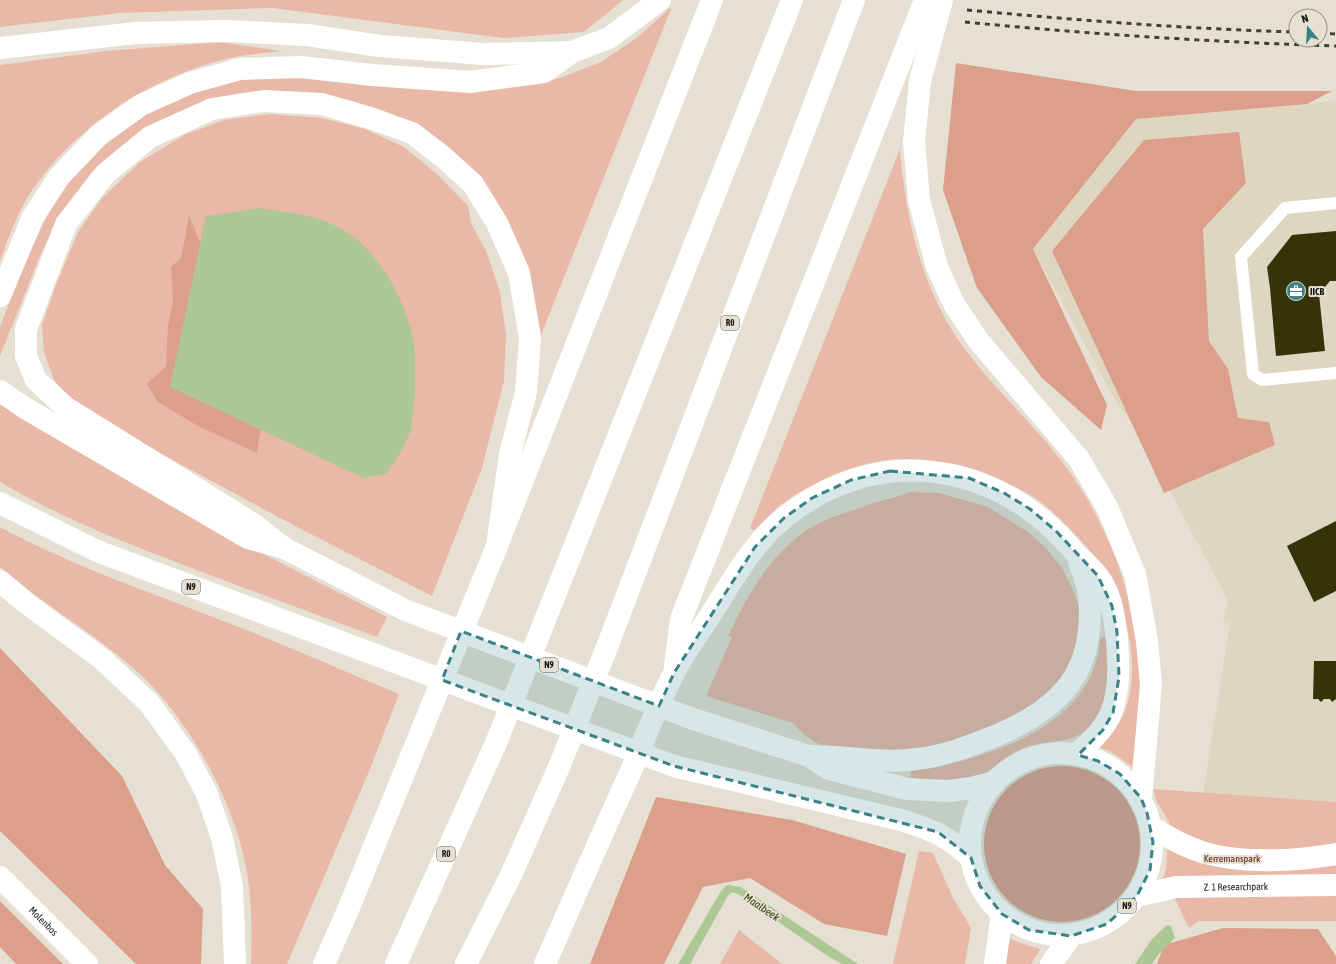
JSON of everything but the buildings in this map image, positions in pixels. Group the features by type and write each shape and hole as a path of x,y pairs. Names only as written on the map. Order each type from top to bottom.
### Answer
{"main road":[{"path":"0,296 33,217 59,177 100,135 141,106 190,83 240,69 301,67 372,75 470,82 544,72 572,52 609,38 660,0"},
{"path":"324,964 348,910 496,546 712,0"},
{"name":"R0","path":"396,964 496,743 792,0"},
{"name":"R0","path":"466,964 512,875 559,768 607,647 854,0"},
{"path":"674,673 681,619 925,0"},
{"path":"942,0 920,81 914,142 919,200 937,267 954,304 978,340 1079,459 1107,507 1134,574 1147,641 1151,685 1141,798"},
{"path":"0,48 136,33 226,31 307,35 380,46 483,54 572,52"},
{"path":"284,548 255,525 65,407 36,380 26,356 26,329 66,224 104,174 150,137 212,109 264,101 322,104 374,118 412,133 442,156 473,184 497,223 519,273 530,338 526,392 510,454 496,546"},
{"name":"N9","path":"0,391 38,416 248,538 284,548 405,610 693,719 809,756 829,769 907,789 949,791 971,788 995,782"},
{"path":"545,964 674,673 755,547 784,518 812,498 851,480 890,471 929,472 970,478 1004,493 1030,509 1056,531 1077,556 1098,576 1112,606 1117,632 1119,677 1112,713 1103,730 1076,754"},
{"name":"N9","path":"0,503 97,551 666,763 905,821 938,832 955,843 971,858"},
{"path":"809,756 840,756 877,761 917,759 969,747 1009,730 1042,712 1066,691 1082,664 1090,634 1089,594 1077,556"},
{"path":"0,581 26,603 102,659 149,703 186,754 207,794 222,838 232,886 235,964"},
{"name":"N9","path":"1065,753 1076,754 1098,761 1120,774 1141,798 1147,813 1153,842 1150,870 1137,896 1107,924 1071,936 1029,930 1002,914 980,886 971,858 971,828 984,796 995,782 1023,762 1065,753"},
{"path":"1150,826 1171,840 1204,853 1238,859 1280,860 1336,854"},
{"name":"Molenbos","path":"0,878 87,964"},
{"name":"Z. 1 Researchpark","path":"1137,896 1176,887 1336,885"},
{"path":"995,964 1002,914"},
{"path":"1051,964 1071,936"}],"lane":[{"path":"1336,203 1286,208 1241,257 1253,374 1262,380 1336,373"}],"highlighted area":[{"path":"890,471 969,478 1004,493 1030,509 1056,531 1098,576 1112,606 1117,632 1119,677 1113,713 1103,730 1078,755 1098,761 1120,774 1141,798 1147,813 1153,842 1150,870 1137,896 1107,924 1071,936 1029,930 1002,914 980,886 971,858 938,832 674,766 442,680 461,631 659,706 674,673 729,585 755,547 784,518 812,498 851,480"}],"shaded area":[{"path":"956,63 1136,91 1332,91 1307,104 1136,119 1033,249 1107,405 1101,430 1041,377 977,288 943,190"},
{"path":"1336,100 1336,802 1203,793 1230,624 1223,622 1228,601 1143,439 1116,402 1033,249 1136,119 1307,104"},
{"path":"1239,132 1246,183 1203,229 1209,341 1228,369 1238,418 1269,422 1275,445 1164,493 1052,251 1144,140"},
{"path":"189,216 205,254 261,425 257,453 198,426 158,402 147,384 166,366 168,327 173,299 171,266 181,259"},
{"path":"0,648 122,776 165,865 203,909 201,964 136,964 0,831"},
{"path":"1062,766 1092,772 1105,779 1117,789 1127,801 1134,814 1140,844 1134,874 1127,887 1117,899 1105,909 1092,916 1062,922 1032,916 1019,909 1007,899 997,887 990,874 984,844 990,814 997,801 1007,789 1019,779 1032,772"},
{"path":"656,797 792,820 906,854 887,936 824,924 750,878 703,887 664,964 590,964"},
{"path":"0,901 63,964 16,964 0,947"},
{"path":"1223,928 1318,929 1336,956 1336,964 1157,964 1164,945"}],"green space":[{"path":"0,0 623,0 584,32 503,38 273,8 120,13 0,27"},
{"path":"669,9 671,9 541,335 530,274 520,247 501,209 418,129 384,111 350,100 301,92 204,102 161,120 121,147 92,172 62,212 42,251 0,356 0,327 23,267 53,203 75,174 114,136 147,113 172,100 222,82 267,75 474,91 532,85 560,78 601,62 638,37"},
{"path":"221,42 281,51 239,56 210,63 181,73 153,86 102,118 57,159 38,182 26,200 16,220 0,261 0,65 106,51"},
{"path":"270,114 322,118 365,129 404,147 437,174 468,206 471,223 487,253 500,293 506,334 504,381 482,468 432,596 297,527 143,444 73,402 54,380 44,352 42,325 56,285 78,232 102,198 140,162 184,135 224,120"},
{"path":"900,149 905,195 915,241 929,285 939,306 950,327 975,362 1046,442 1078,485 1095,512 1120,570 1129,601 1139,663 1139,713 1132,767 1115,754 1099,747 1108,739 1121,720 1129,699 1131,688 1131,651 1127,626 1119,602 1108,578 1095,557 1060,519 1035,498 1000,480 967,469 917,460 884,460 852,468 820,482 778,507 754,530 750,528"},
{"path":"0,401 228,536 387,617 377,637 201,572 108,535 64,516 0,482"},
{"path":"909,492 939,493 988,507 1028,532 1047,549 1062,568 1079,606 1079,644 1062,683 1031,710 967,739 912,751 837,748 816,743 806,736 793,723 706,696 732,637 728,636 737,618 757,583 768,567 782,552 796,538 812,527 830,518"},
{"path":"0,527 83,566 248,630 399,694 370,769 287,964 251,964 251,907 247,873 241,846 232,818 220,790 190,735 153,687 133,668 0,567"},
{"path":"1103,637 1108,639 1110,661 1110,673 1106,696 1098,717 1084,732 1069,739 1020,749 990,770 978,775 948,780 926,780 910,777 911,771 940,766 1001,748 1031,734 1057,717 1079,695 1094,669 1100,638"},
{"name":"Kerremanspark","path":"1153,789 1336,802 1336,921 1199,921 1189,928 1174,897 1160,882 1166,869 1169,822 1157,802"},
{"path":"919,851 933,853 953,898 971,928 965,964 893,964"},
{"path":"739,930 782,964 720,964"},
{"path":"1006,936 1015,941 1040,949 1031,964 1000,964"}],"water":[{"path":"260,208 316,218 349,233 374,257 394,288 402,305 413,338 415,356 415,392 412,423 408,437 386,474 363,478 170,387 206,216"},
{"name":"Maalbeek","path":"727,885 741,887 858,964 842,964 829,957 738,894 732,892 727,897 690,964 678,964 721,891"},
{"path":"1167,925 1171,926 1175,938 1158,955 1152,964 1135,964 1152,939"}],"railway":[{"path":"967,10 1132,24 1288,32"},
{"path":"965,22 1150,37 1336,46"},
{"path":"1328,34 1336,34"}],"place":[{"name":"IICB","path":"1296,291"}]}
